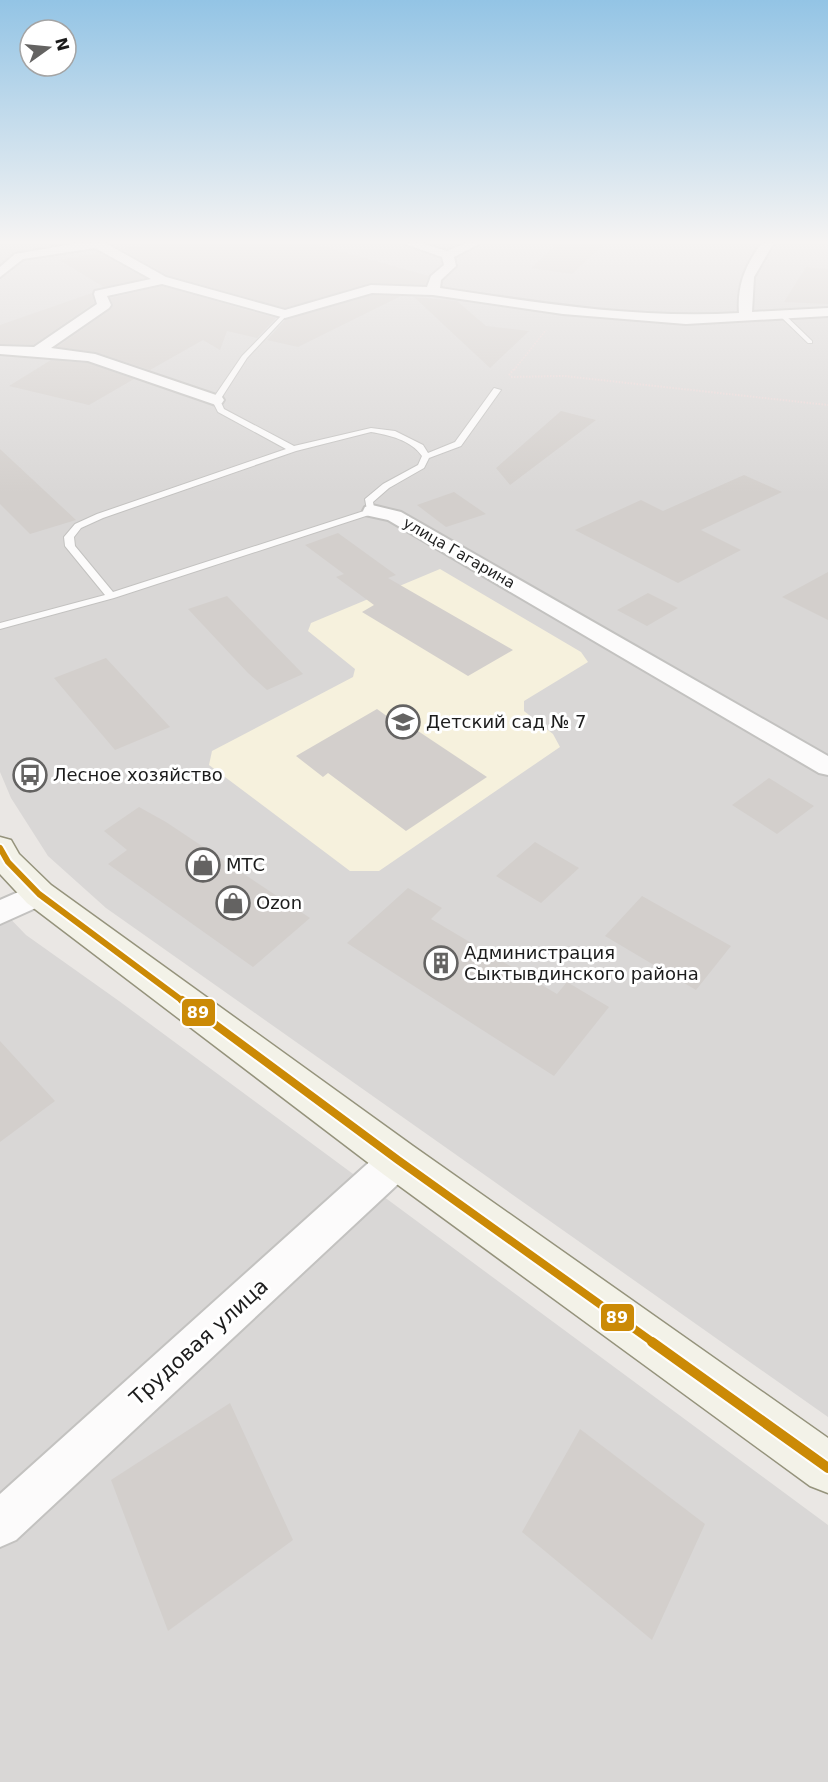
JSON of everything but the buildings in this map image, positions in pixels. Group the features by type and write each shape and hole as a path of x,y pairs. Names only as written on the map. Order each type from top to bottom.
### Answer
{"main road":[{"path":"0,848 8,862 39,894 398,1160 828,1468"}],"street":[{"path":"37,351 75,327"},
{"path":"0,350 37,351 90,357 216,400"},
{"name":"улица Гагарина","path":"372,511 394,516 828,768"},
{"path":"0,913 39,894"},
{"name":"Трудовая улица","path":"0,1524 398,1160"}],"lane":[{"path":"272,327 244,357 216,400 221,410 293,449"},
{"path":"795,327 810,342"},
{"path":"0,626 111,596 372,511 368,501 386,486 421,466 426,456 458,444 497,390"},
{"path":"111,596 70,546 69,537 78,526 133,504 293,449 370,430 392,433 420,447 426,456"}],"path":[{"path":"549,327 507,378 564,376 828,405"}],"shaded area":[{"path":"0,327 828,327 828,1417 106,908 48,856 11,798 0,772"},
{"name":"Детский сад № 7","path":"440,569 581,652 588,662 524,701 524,711 553,734 560,747 379,871 350,871 209,765 212,751 353,677 355,669 308,631 311,623"},
{"path":"0,908 26,935 119,1001 828,1525 828,1782 0,1782"}],"transit line":[{"name":"89","path":"0,848 8,862 39,894 398,1160 828,1468"}],"place":[{"name":"Детский сад № 7","path":"403,722"},
{"name":"Лесное хозяйство","path":"30,775"},
{"name":"МТС","path":"203,865"},
{"name":"Ozon","path":"233,903"},
{"name":"Администрация Сыктывдинского района","path":"441,963"}]}
